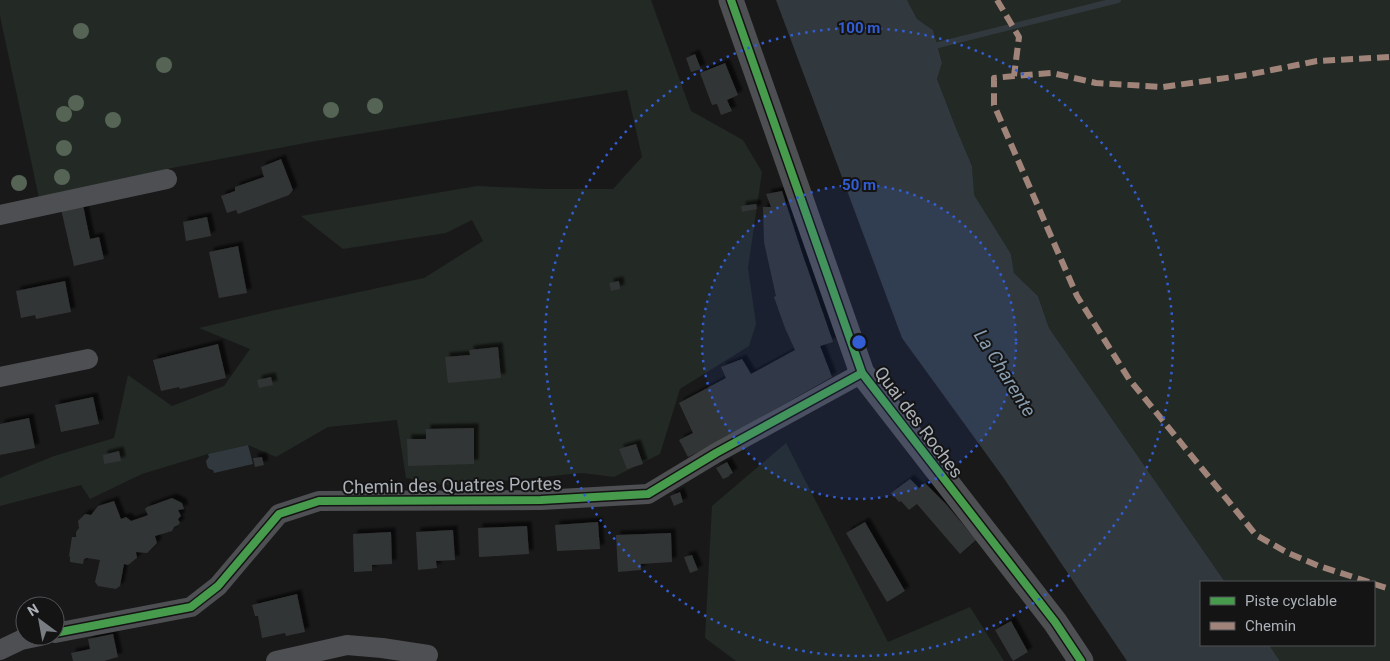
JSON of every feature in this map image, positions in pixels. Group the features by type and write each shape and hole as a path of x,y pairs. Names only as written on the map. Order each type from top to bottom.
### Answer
{"street":[{"name":"Quai des Roches","path":"731,0 862,372 1054,622 1081,661"},
{"path":"0,215 167,179"},
{"path":"0,377 88,359"},
{"name":"Chemin des Quatres Portes","path":"65,631 191,607 218,586 279,514 319,502 541,500 648,494 716,452 862,372"},
{"path":"0,650 15,643"},
{"path":"276,661 347,645 428,655"}],"shaded area":[{"path":"0,0 651,0 691,111 743,140 762,172 748,268 756,324 749,346 680,389 660,454 614,477 582,473 452,486 406,478 397,420 328,427 276,457 248,445 208,454 142,474 90,499 81,485 0,506 0,478 54,456 114,438 128,375 172,406 224,386 250,349 199,328 424,278 483,241 472,220 446,233 343,249 301,216 477,186 613,189 642,157 627,90 316,141 172,168 39,198 0,16"},
{"path":"907,0 1390,0 1390,661 1280,661 1270,646 1375,646 1375,581 1224,581 1049,328 1038,296 1014,273 1011,254 973,195 972,166 937,79 942,63 933,30 917,19"},
{"path":"786,443 888,642 970,607 1004,661 736,661 705,638 712,506"}],"water":[{"name":"La Charente","path":"776,0 907,0 917,19 933,30 942,63 937,79 972,166 974,195 1011,254 1014,273 1038,296 1049,328 1224,581 1200,581 1200,646 1270,646 1280,661 1127,661 1003,477 902,338"},
{"path":"248,445 253,464 214,473 208,467 206,461 209,457 208,454"}],"building":[{"path":"695,54 701,69 691,72 686,58"},
{"path":"725,63 738,95 727,100 732,111 721,115 717,104 712,105 700,73"},
{"path":"281,159 293,190 289,195 238,214 236,210 227,213 221,196 235,191 235,187 264,177 261,167"},
{"path":"782,191 833,342 820,346 832,377 688,457 679,440 693,433 679,403 726,378 721,367 742,359 751,374 795,350 774,297 776,296 764,242 763,207 771,207 766,194"},
{"path":"756,204 757,209 742,212 741,206"},
{"path":"83,205 90,239 99,237 104,259 74,266 61,209"},
{"path":"207,217 211,236 186,241 183,222"},
{"path":"238,246 247,293 219,298 209,252"},
{"path":"65,281 71,312 36,319 35,315 21,318 16,291"},
{"path":"619,281 620,289 611,291 609,283"},
{"path":"218,344 226,378 180,389 179,387 161,391 153,360"},
{"path":"498,347 501,378 448,383 445,357 470,355 469,350"},
{"path":"271,377 273,385 259,388 257,380"},
{"path":"93,397 99,424 61,432 55,405"},
{"path":"29,418 35,448 0,455 0,424"},
{"path":"474,428 474,464 408,466 407,439 426,439 426,429"},
{"path":"636,444 643,464 627,469 619,449"},
{"path":"119,451 121,461 104,464 103,455"},
{"path":"262,457 264,465 255,467 253,458"},
{"path":"727,462 733,473 723,479 716,468"},
{"path":"910,479 919,488 925,483 946,504 976,540 960,554 917,504 909,510 891,493"},
{"path":"680,492 683,502 674,506 670,496"},
{"path":"172,498 182,503 184,509 178,510 181,516 178,519 180,523 172,531 155,536 157,543 147,553 136,552 137,558 128,565 124,564 120,586 116,589 98,586 95,582 100,560 87,558 84,559 83,564 70,562 72,537 76,537 76,532 79,528 78,521 85,514 91,515 98,506 114,501 121,519 126,517 131,521 148,515 145,509 147,507"},
{"path":"598,522 600,549 557,551 555,525"},
{"path":"865,522 905,591 887,602 846,533"},
{"path":"527,526 529,554 479,557 478,528"},
{"path":"453,530 455,560 436,561 437,568 418,570 416,532"},
{"path":"391,532 392,564 372,565 372,571 354,572 353,534"},
{"path":"671,533 672,562 641,564 641,570 618,572 616,535"},
{"path":"692,555 698,570 690,573 684,557"},
{"path":"297,594 305,632 286,636 285,633 262,638 258,616 255,616 252,605"},
{"path":"1011,621 1028,652 1013,661 995,630"},
{"path":"113,634 118,657 104,661 73,661 71,653 90,649 88,639"}],"waterway":[{"path":"930,47 1118,0"}],"marked path":[{"path":"997,0 1019,37 1014,76"},
{"path":"1366,581 1319,566 1288,553 1256,535 1129,379 1077,296 994,105 994,78 1052,73 1096,83 1163,87 1247,75 1317,61 1390,57"},
{"path":"1375,584 1390,589"}],"cycle path":[{"path":"731,0 862,373 1055,622 1081,661"},
{"path":"65,631 191,607 218,586 279,514 319,501 541,500 648,494 716,453 862,373"}]}
